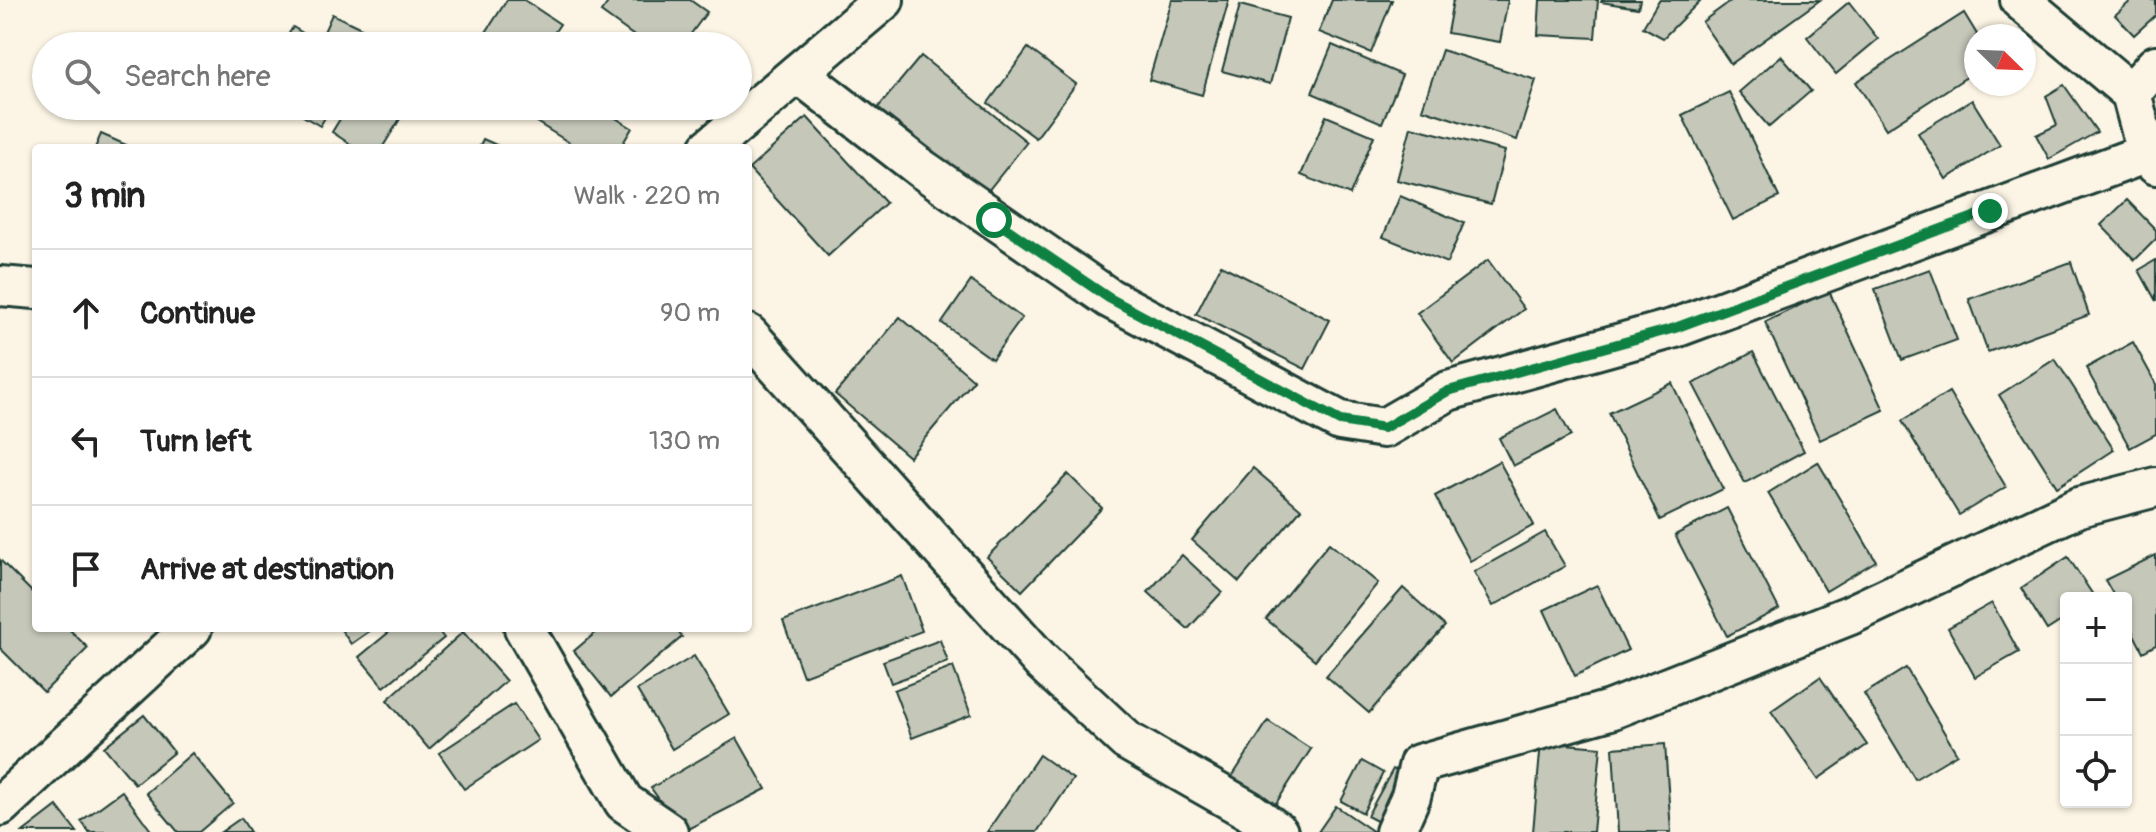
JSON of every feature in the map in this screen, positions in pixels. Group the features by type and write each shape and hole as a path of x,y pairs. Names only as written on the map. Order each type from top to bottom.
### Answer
{"street":[{"path":"752,112 884,0"},
{"path":"798,73 922,169 1109,298 1340,421 1384,428 1448,391 1675,328 2152,159 2131,93 2020,0"},
{"path":"2131,93 2156,65"},
{"path":"714,144 742,120"},
{"path":"0,286 32,289"},
{"path":"752,338 1041,661 1127,741 1248,810 1278,832"},
{"path":"1395,832 1411,796 1419,764 1610,710 1850,615 2079,507 2156,487"},
{"path":"0,806 188,632"},
{"path":"526,632 624,802 668,832"}],"building":[{"path":"507,0 524,0 560,24 555,32 486,32"},
{"path":"610,0 690,0 707,12 692,32 629,32 601,12"},
{"path":"1172,0 1229,0 1202,95 1149,80"},
{"path":"1332,0 1392,0 1371,53 1319,32"},
{"path":"1453,0 1508,0 1500,42 1447,33"},
{"path":"1540,0 1598,0 1595,38 1538,35"},
{"path":"1602,0 1640,0 1638,8"},
{"path":"1659,0 1701,0 1663,38 1643,27"},
{"path":"1732,0 1820,0 1731,64 1702,22"},
{"path":"2132,0 2156,0 2156,15 2134,35 2115,15"},
{"path":"1849,2 1878,39 1836,74 1807,37"},
{"path":"1240,5 1288,18 1270,84 1222,71"},
{"path":"1964,13 1971,24 1964,24 1964,79 1886,129 1856,82"},
{"path":"332,14 370,32 324,32"},
{"path":"1332,45 1402,75 1382,123 1312,93"},
{"path":"1028,48 1076,84 1036,138 988,103"},
{"path":"1442,50 1536,80 1517,140 1422,109"},
{"path":"921,56 1027,142 983,197 876,110"},
{"path":"1781,56 1811,91 1769,127 1739,92"},
{"path":"2064,85 2097,132 2049,159 2036,135 2057,125 2046,96"},
{"path":"1729,92 1779,197 1733,220 1682,115"},
{"path":"1972,100 2000,145 1946,179 1918,133"},
{"path":"1326,116 1374,136 1350,195 1301,175"},
{"path":"807,117 886,203 828,256 752,172 752,166"},
{"path":"310,120 324,120 320,126"},
{"path":"339,120 399,120 384,144 350,144 332,132"},
{"path":"533,120 619,120 632,128 622,144 572,144"},
{"path":"1411,127 1505,151 1491,204 1397,180"},
{"path":"101,134 124,144 97,144"},
{"path":"1400,196 1464,223 1447,263 1383,237"},
{"path":"2127,200 2156,230 2156,239 2135,260 2101,225"},
{"path":"1488,260 1524,309 1453,363 1417,313"},
{"path":"2156,260 2156,301 2139,270"},
{"path":"2071,262 2089,315 1988,352 1969,299"},
{"path":"1221,265 1330,320 1305,369 1196,314"},
{"path":"1930,269 1957,340 1902,360 1875,289"},
{"path":"971,281 1022,318 992,359 942,323"},
{"path":"1829,291 1884,410 1820,440 1765,322"},
{"path":"900,317 974,380 909,457 835,394"},
{"path":"2133,342 2156,384 2156,434 2130,448 2086,368"},
{"path":"1753,352 1804,451 1745,483 1693,384"},
{"path":"2055,359 2114,450 2057,487 1999,395"},
{"path":"1672,383 1723,489 1660,520 1609,413"},
{"path":"1949,392 2006,487 1959,515 1902,421"},
{"path":"1557,409 1571,436 1513,466 1499,438"},
{"path":"1499,461 1534,525 1470,561 1435,496"},
{"path":"1818,462 1876,561 1826,591 1768,493"},
{"path":"1253,468 1301,509 1239,582 1192,540"},
{"path":"1068,474 1102,508 1022,591 987,557"},
{"path":"1727,508 1779,609 1727,636 1675,535"},
{"path":"1545,532 1565,566 1493,606 1474,572"},
{"path":"1329,543 1378,583 1315,660 1266,619"},
{"path":"1182,555 1222,592 1188,629 1148,592"},
{"path":"2156,555 2156,645 2143,652 2132,631 2132,592 2112,592 2105,580"},
{"path":"2068,557 2091,592 2060,592 2060,622 2047,630 2021,588"},
{"path":"0,560 32,592 32,632 72,632 88,648 44,692 0,648"},
{"path":"902,576 922,631 803,676 783,621"},
{"path":"1597,585 1628,650 1575,676 1544,610"},
{"path":"1403,588 1445,626 1369,713 1326,676"},
{"path":"1992,603 2019,652 1975,677 1948,628"},
{"path":"343,632 368,632 351,644"},
{"path":"389,632 439,632 444,638 384,687 359,657"},
{"path":"463,632 506,681 429,749 387,700"},
{"path":"596,632 678,632 682,637 611,697 574,651"},
{"path":"940,640 948,662 891,683 883,661"},
{"path":"694,656 729,714 672,749 637,690"},
{"path":"953,667 971,715 912,738 894,690"},
{"path":"1906,668 1957,754 1915,779 1864,694"},
{"path":"1820,677 1867,745 1818,779 1771,711"},
{"path":"514,704 538,740 464,789 439,753"},
{"path":"144,715 174,752 135,784 104,747"},
{"path":"1268,721 1311,749 1271,811 1228,783"},
{"path":"737,738 766,789 682,832 651,788"},
{"path":"1541,742 1601,747 1593,832 1533,832"},
{"path":"1665,744 1671,832 1618,832 1613,748"},
{"path":"192,753 233,803 199,832 178,832 146,793"},
{"path":"1039,755 1073,779 1037,832 987,832"},
{"path":"1362,761 1383,773 1363,813 1341,801"},
{"path":"1393,769 1411,779 1386,826 1367,816"},
{"path":"122,791 152,832 89,832 81,821"},
{"path":"57,806 77,832 23,832"},
{"path":"1336,806 1374,832 1318,832"},
{"path":"241,818 250,832 221,832"}],"route":[{"path":"994,220 1109,298 1340,421 1384,428 1448,391 1675,328 1990,211"}]}
